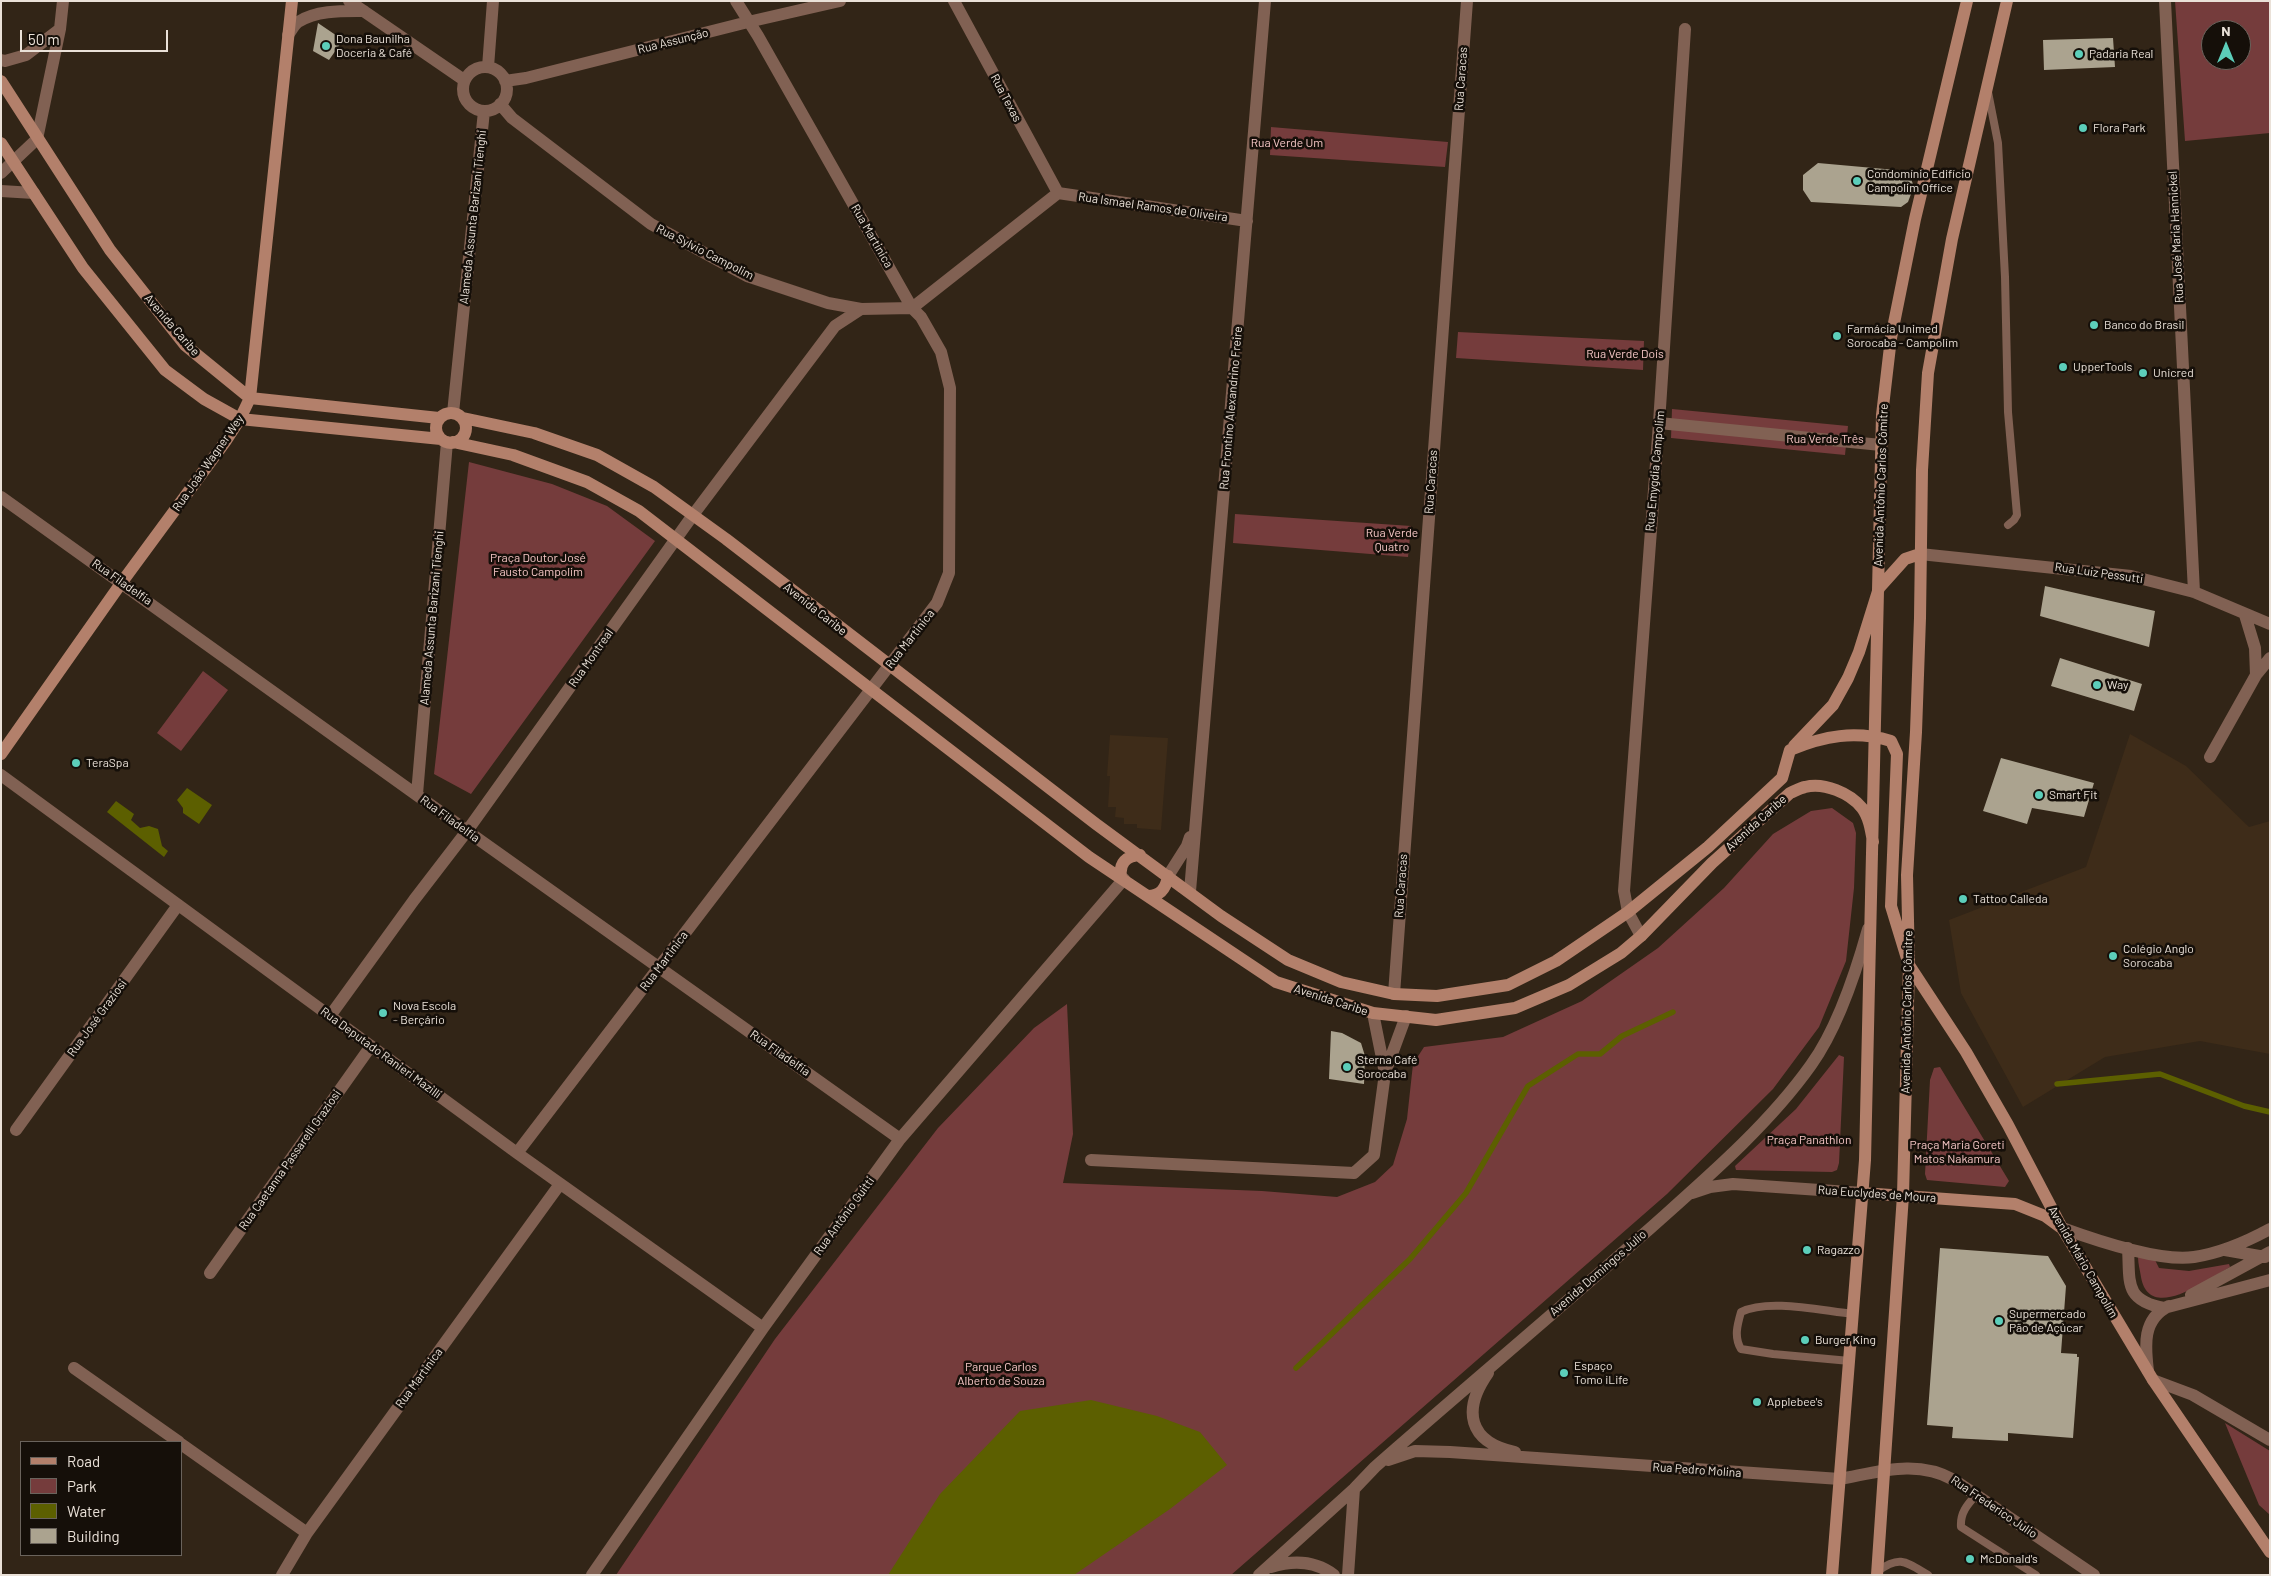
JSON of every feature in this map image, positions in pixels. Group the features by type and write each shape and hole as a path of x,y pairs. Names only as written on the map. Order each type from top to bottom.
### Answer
{"street":[{"path":"1,172 37,139 60,29 63,1"},
{"name":"Rua João Wagner Wey","path":"1,754 240,419 250,398 292,1"},
{"path":"349,1 464,80"},
{"path":"488,67 493,1"},
{"name":"Rua Martinica","path":"517,1153 937,603 949,573 950,388 941,352 921,317 912,308 736,1"},
{"name":"Rua Assunção","path":"505,81 526,78 748,22 840,1"},
{"name":"Rua Texas","path":"954,1 1058,193"},
{"name":"Rua Frontino Alexandrino Freire","path":"1190,891 1265,1"},
{"name":"Rua Caracas","path":"1394,994 1467,1"},
{"name":"Avenida Antônio Carlos Cômitre","path":"1832,1575 1863,1193 1882,415 1891,338 1916,219 1967,1"},
{"name":"Avenida Antônio Carlos Cômitre","path":"1877,1573 1904,1195 1909,965 1907,875 1916,732 1922,470 1928,373 1952,239 1986,85 2007,1"},
{"name":"Rua José Maria Hannickel","path":"2164,1 2194,592"},
{"path":"288,35 298,22 320,14 339,10 364,12"},
{"path":"1,60 5,61 26,56 60,29"},
{"name":"Rua Emygdia Campolim","path":"1628,912 1624,891 1686,29"},
{"path":"488,67 496,70 505,81 506,95 500,104 484,111 472,107 466,102 463,95 464,80 474,70 488,67"},
{"name":"Avenida Caribe","path":"1,81 110,250 185,345 250,398"},
{"name":"Rua Sylvio Campolim","path":"500,104 512,118 651,224 747,276 828,303 862,309 912,308"},
{"name":"Alameda Assunta Barizani Tienghi","path":"458,416 484,111"},
{"name":"Avenida Caribe","path":"1,143 83,268 165,370 204,399 240,419 447,441 512,455 587,482 639,511 1089,857 1276,982 1373,1013 1436,1020 1515,1008 1569,985 1621,953 1641,936 1712,863 1790,793 1806,786 1827,788 1847,794 1863,809 1870,823 1872,842"},
{"path":"1,192 34,193"},
{"path":"912,308 1058,193"},
{"name":"Rua Ismael Ramos de Oliveira","path":"1058,193 1247,221"},
{"name":"Rua Montreal","path":"330,1016 414,900 467,832 675,539 835,326 862,309"},
{"path":"250,398 439,418 448,413 458,416 466,431 460,439 447,441 436,427 439,418"},
{"name":"Avenida Caribe","path":"458,416 534,432 597,455 654,487 888,666 1222,916 1288,960 1341,982 1394,994 1437,996 1508,985 1556,961 1628,912 1708,848 1782,778 1790,750 1833,705 1848,678 1859,652 1878,588"},
{"path":"1659,423 1881,445"},
{"name":"Alameda Assunta Barizani Tienghi","path":"417,794 447,441"},
{"name":"Rua Filadelfia","path":"1,497 417,794 467,832 900,1139"},
{"name":"Avenida Antônio Carlos Cômitre","path":"1878,588 1905,559 1920,554"},
{"name":"Rua Luiz Pessutti","path":"1920,554 2131,576 2194,592 2270,624"},
{"path":"2245,615 2255,648 2256,674"},
{"path":"2210,757 2256,674 2270,658"},
{"path":"1790,750 1814,740 1832,736 1858,734 1875,736 1891,741 1898,754 1892,906 1909,965"},
{"name":"Rua Deputado Ranieri Mazilli","path":"1,775 517,1153 763,1328"},
{"name":"Rua Frontino Alexandrino Freire","path":"1168,876 1187,846 1196,815"},
{"path":"1122,878 1120,870 1123,862 1131,856 1140,855"},
{"path":"1148,896 1155,896 1162,892 1167,885 1168,876"},
{"name":"Rua Antônio Guitti","path":"592,1575 763,1328 900,1139 1122,878"},
{"name":"Rua José Graziosi","path":"16,1130 178,905"},
{"path":"1628,912 1641,936"},
{"name":"Avenida Domingos Julio","path":"1262,1572 1354,1489 1375,1467 1688,1195 1781,1103 1812,1064 1838,1014 1858,966 1870,923"},
{"name":"Avenida Mário Campolim","path":"1909,965 1966,1052 2008,1125 2062,1228 2150,1376 2270,1552"},
{"path":"1373,1013 1385,1073"},
{"path":"1090,1160 1354,1173 1374,1155 1385,1073 1406,1016"},
{"name":"Rua Caetanna Passarelli Graziosi","path":"210,1273 371,1046"},
{"name":"Rua Martinica","path":"282,1575 307,1533 560,1184"},
{"name":"Rua Euclydes de Moura","path":"1688,1195 1710,1187 1733,1184 2015,1204 2045,1216 2062,1228"},
{"path":"2062,1228 2104,1243 2178,1258 2193,1258 2223,1250 2241,1244 2270,1229"},
{"path":"2128,1248 2131,1286 2136,1297 2149,1305 2164,1308 2270,1280"},
{"path":"2223,1250 2267,1255"},
{"path":"2267,1255 2164,1308 2157,1314 2149,1326 2145,1339 2150,1376 2193,1394 2270,1440"},
{"name":"Rua Pedro Molina","path":"1498,1359 1480,1385 1472,1403 1474,1421 1479,1433 1487,1442 1503,1449 1554,1460"},
{"path":"74,1368 177,1441"},
{"path":"182,1444 307,1533"},
{"name":"Rua Pedro Molina","path":"1375,1467 1396,1456 1415,1451 1840,1479"},
{"name":"Rua Frederico Julio","path":"1885,1470 1909,1467 1932,1470 1954,1480 2094,1575"},
{"path":"1840,1479 1885,1470"},
{"path":"1348,1575 1354,1489"},
{"path":"1262,1572 1296,1561 1312,1563 1325,1568 1334,1575"}],"lane":[{"path":"1986,85 1995,120 1998,143 2004,240 2008,412 2017,515 2008,525"},
{"path":"1850,1361 1741,1349 1736,1340 1737,1324 1741,1312 1753,1306 1854,1314"},
{"path":"1976,1494 1964,1510 1961,1527 2036,1575"},
{"path":"1877,1573 1889,1563 1898,1560 1906,1562 1928,1575"}],"shaded area":[{"name":"Colégio Anglo Sorocaba","path":"2130,734 2186,766 2249,827 2270,821 2270,1054 2200,1041 2105,1057 2023,1107 1961,993 1949,920 2086,867"},
{"path":"1110,735 1168,738 1161,830 1137,828 1137,824 1124,824 1124,818 1115,817 1116,807 1108,807 1110,776 1107,776"}],"green space":[{"path":"2175,1 2270,1 2270,133 2185,141"},
{"name":"Rua Verde Um","path":"1271,127 1448,142 1445,167 1270,155"},
{"name":"Rua Verde Dois","path":"1458,332 1644,341 1643,370 1456,358"},
{"name":"Rua Verde Três","path":"1672,409 1848,426 1845,455 1671,438"},
{"name":"Praça Doutor José Fausto Campolim","path":"469,462 552,484 607,506 655,541 471,794 434,774"},
{"name":"Rua Verde Quatro","path":"1235,514 1411,526 1408,557 1233,543"},
{"path":"203,671 228,690 181,751 157,733"},
{"name":"Parque Carlos Alberto de Souza","path":"1832,808 1853,823 1856,833 1854,888 1846,961 1819,1027 1773,1089 1667,1194 1231,1575 616,1575 775,1339 938,1128 1034,1028 1067,1004 1073,1134 1063,1183 1262,1191 1337,1197 1375,1182 1393,1165 1407,1119 1413,1064 1424,1047 1503,1037 1582,1001 1658,948 1724,888 1773,834 1811,811"},
{"name":"Praça Panathlon","path":"1839,1055 1844,1057 1839,1163 1837,1170 1832,1172 1736,1170 1735,1166 1796,1109"},
{"name":"Praça Maria Goreti Matos Nakamura","path":"1940,1067 2009,1181 2005,1187 1927,1180 1925,1174 1930,1080 1934,1068"},
{"path":"2138,1257 2155,1260 2159,1268 2189,1271 2229,1264 2230,1267 2208,1281 2180,1294 2155,1297 2146,1290 2141,1277"},
{"path":"2225,1423 2270,1451 2270,1515 2259,1505"}],"water":[{"path":"187,788 212,805 199,824 183,813 183,808 177,800"},
{"path":"116,801 134,814 131,820 140,828 149,826 158,829 162,846 168,851 164,857 107,812"},
{"path":"1091,1400 1157,1416 1200,1432 1227,1465 1170,1509 1074,1575 888,1575 940,1494 1020,1411"}],"building":[{"name":"Dona Baunilha Doceria & Café","path":"318,23 343,40 329,60 313,51"},
{"name":"Padaria Real","path":"2113,38 2115,67 2044,70 2043,40"},
{"name":"Condomínio Edifício Campolim Office","path":"1818,163 1907,171 1914,186 1908,202 1901,207 1811,202 1803,190 1803,175"},
{"path":"2045,586 2155,611 2149,647 2040,616"},
{"name":"Way","path":"2060,658 2142,684 2134,711 2051,686"},
{"name":"Smart Fit","path":"2001,758 2094,783 2084,817 2032,808 2027,824 1983,811"},
{"name":"Sterna Café Sorocaba","path":"1331,1031 1342,1033 1361,1043 1365,1056 1364,1084 1329,1079"},
{"name":"Supermercado Pão de Açúcar","path":"1940,1248 2048,1256 2066,1286 2061,1353 2077,1354 2077,1357 2079,1357 2073,1438 2008,1433 2008,1441 1952,1438 1953,1427 1927,1425"}],"waterway":[{"path":"1296,1368 1410,1259 1466,1193 1528,1086 1578,1054 1600,1054 1622,1036 1673,1012"},
{"path":"2057,1084 2160,1074 2244,1106 2270,1112"}],"place":[{"name":"Dona Baunilha Doceria & Café","path":"326,46"},
{"name":"Padaria Real","path":"2079,54"},
{"name":"Flora Park","path":"2083,128"},
{"name":"Condomínio Edifício Campolim Office","path":"1857,181"},
{"name":"Banco do Brasil","path":"2094,325"},
{"name":"Farmácia Unimed Sorocaba - Campolim","path":"1837,336"},
{"name":"UpperTools","path":"2063,367"},
{"name":"Unicred","path":"2143,373"},
{"name":"Way","path":"2097,685"},
{"name":"TeraSpa","path":"76,763"},
{"name":"Smart Fit","path":"2039,795"},
{"name":"Tattoo Calleda","path":"1963,899"},
{"name":"Colégio Anglo Sorocaba","path":"2113,956"},
{"name":"Nova Escola - Berçário","path":"383,1013"},
{"name":"Sterna Café Sorocaba","path":"1347,1067"},
{"name":"Ragazzo","path":"1807,1250"},
{"name":"Supermercado Pão de Açúcar","path":"1999,1321"},
{"name":"Burger King","path":"1805,1340"},
{"name":"Espaço Tomo iLife","path":"1564,1373"},
{"name":"Applebee's","path":"1757,1402"},
{"name":"McDonald's","path":"1970,1559"}]}
